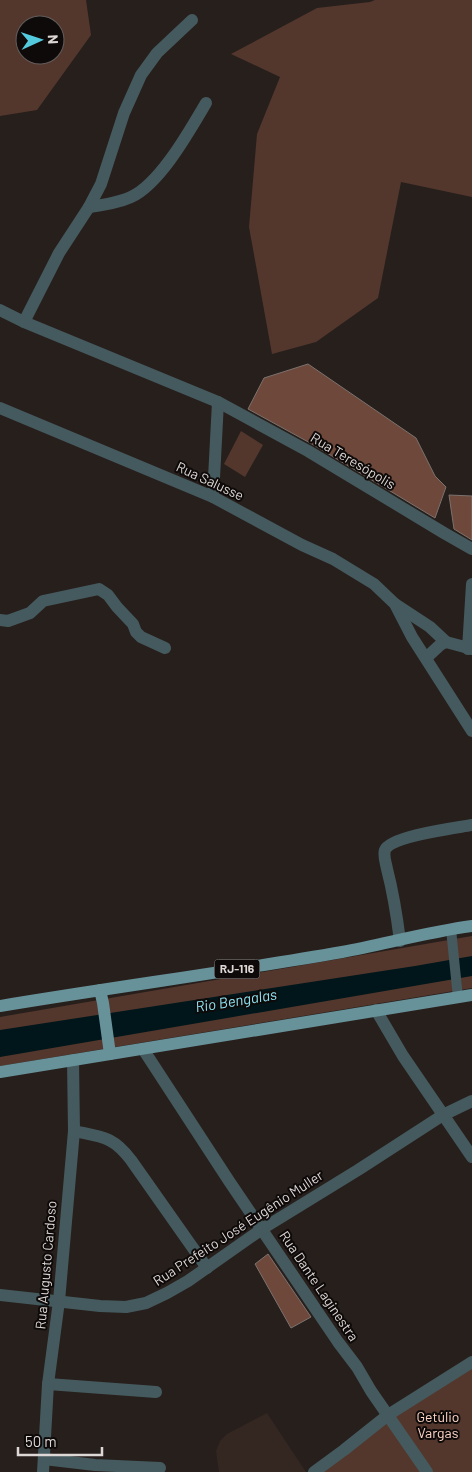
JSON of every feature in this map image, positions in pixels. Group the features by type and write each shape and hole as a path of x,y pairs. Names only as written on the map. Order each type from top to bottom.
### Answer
{"main road":[{"name":"RJ-116","path":"0,1006 341,952 472,926"},
{"path":"100,990 109,1049"},
{"path":"0,1072 73,1060 109,1049 143,1049 472,995"}],"street":[{"path":"24,322 59,253 89,207 100,184 121,121 141,75 157,53 192,20"},
{"path":"89,207 118,202 133,197 145,188 173,154 206,103"},
{"name":"Rua Teresópolis","path":"0,310 24,322 218,402 308,451 472,549"},
{"path":"213,497 218,402"},
{"name":"Rua Salusse","path":"0,408 213,497 352,570 374,584 395,604"},
{"path":"395,604 430,627 446,642 470,649 472,584"},
{"path":"0,620 8,621 30,613 43,601 99,589 108,595 116,607 133,624 136,632 141,637 165,648"},
{"path":"395,604 409,631 472,731"},
{"path":"426,658 446,642"},
{"path":"400,941 392,891 384,858 385,850 389,845 403,839 472,825"},
{"path":"451,929 458,998"},
{"path":"376,1010 403,1056 472,1157"},
{"name":"Rua Dante Laginestra","path":"143,1049 229,1181 427,1472"},
{"name":"Rua Augusto Cardoso","path":"43,1466 48,1384 59,1301 74,1131 73,1060"},
{"name":"Rua Prefeito José Eugênio Muller","path":"0,1295 100,1306 126,1307 146,1303 167,1293 207,1268 262,1229 358,1170 443,1114 472,1101"},
{"path":"74,1131 99,1136 119,1145 132,1160 207,1268"},
{"path":"314,1472 388,1416 472,1362"},
{"path":"48,1384 156,1392"},
{"path":"43,1466 95,1465 160,1468"}],"shaded area":[{"path":"267,1413 306,1472 219,1472 216,1451 220,1441 227,1434"}],"green space":[{"path":"0,0 86,0 91,35 37,110 0,116"},
{"path":"375,0 472,0 472,197 401,182 378,298 316,342 272,354 249,227 257,134 280,77 231,54 317,8"},
{"path":"241,431 263,445 245,477 224,464"},
{"path":"472,936 472,988 0,1066 0,1017"},
{"name":"Getúlio Vargas","path":"472,1362 472,1472 314,1472"}],"water":[{"name":"Rio Bengalas","path":"472,956 472,976 0,1057 0,1030"}],"building":[{"path":"308,364 416,438 435,476 446,487 435,518 312,444 248,409 264,378"},
{"path":"449,495 472,496 472,540 454,529"},
{"path":"268,1254 311,1317 291,1328 255,1264"}]}
